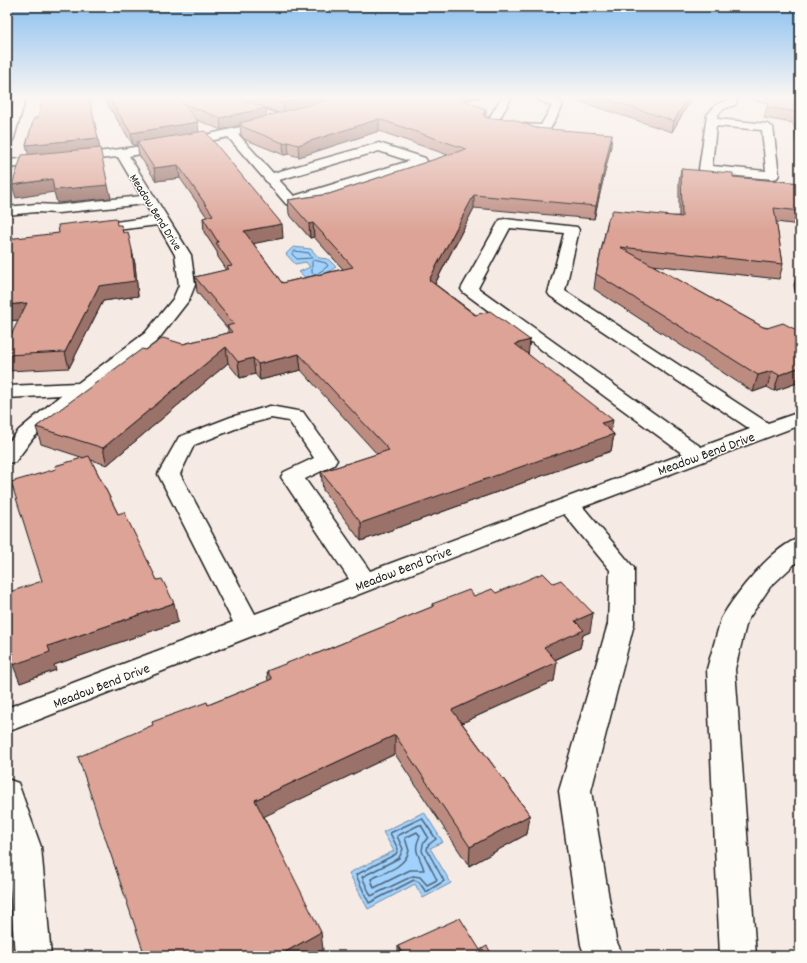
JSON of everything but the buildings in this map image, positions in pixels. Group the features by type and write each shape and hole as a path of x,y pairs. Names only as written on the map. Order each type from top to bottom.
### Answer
{"street":[{"path":"7,164 55,161 120,153 185,142"},
{"path":"239,142 291,201 303,199 420,161 379,146 271,178"},
{"path":"709,142 706,169 773,175 769,142"},
{"name":"Meadow Bend Drive","path":"7,457 26,434 82,388 150,337 181,300 187,284 183,255 150,199 120,153"},
{"path":"7,211 36,208 58,210 150,199"},
{"path":"77,231 162,220"},
{"path":"699,456 469,289 505,223 572,230 556,293 788,426"},
{"path":"7,392 82,388"},
{"path":"249,627 169,474 186,441 232,423 270,412 296,416 326,460 292,477 366,583"},
{"name":"Meadow Bend Drive","path":"7,720 568,504 699,456 788,426"},
{"path":"568,504 622,568 621,624 575,791 599,945 605,956"},
{"path":"738,956 721,669 734,619 761,581 800,546"},
{"path":"7,793 24,847 33,956"}],"water":[{"path":"293,247 311,249 319,258 328,259 336,267 318,278 305,277 299,272 310,267 306,262 295,264 286,254"},
{"path":"424,812 443,842 430,848 451,883 423,898 415,884 368,909 349,873 394,851 383,832"}]}
